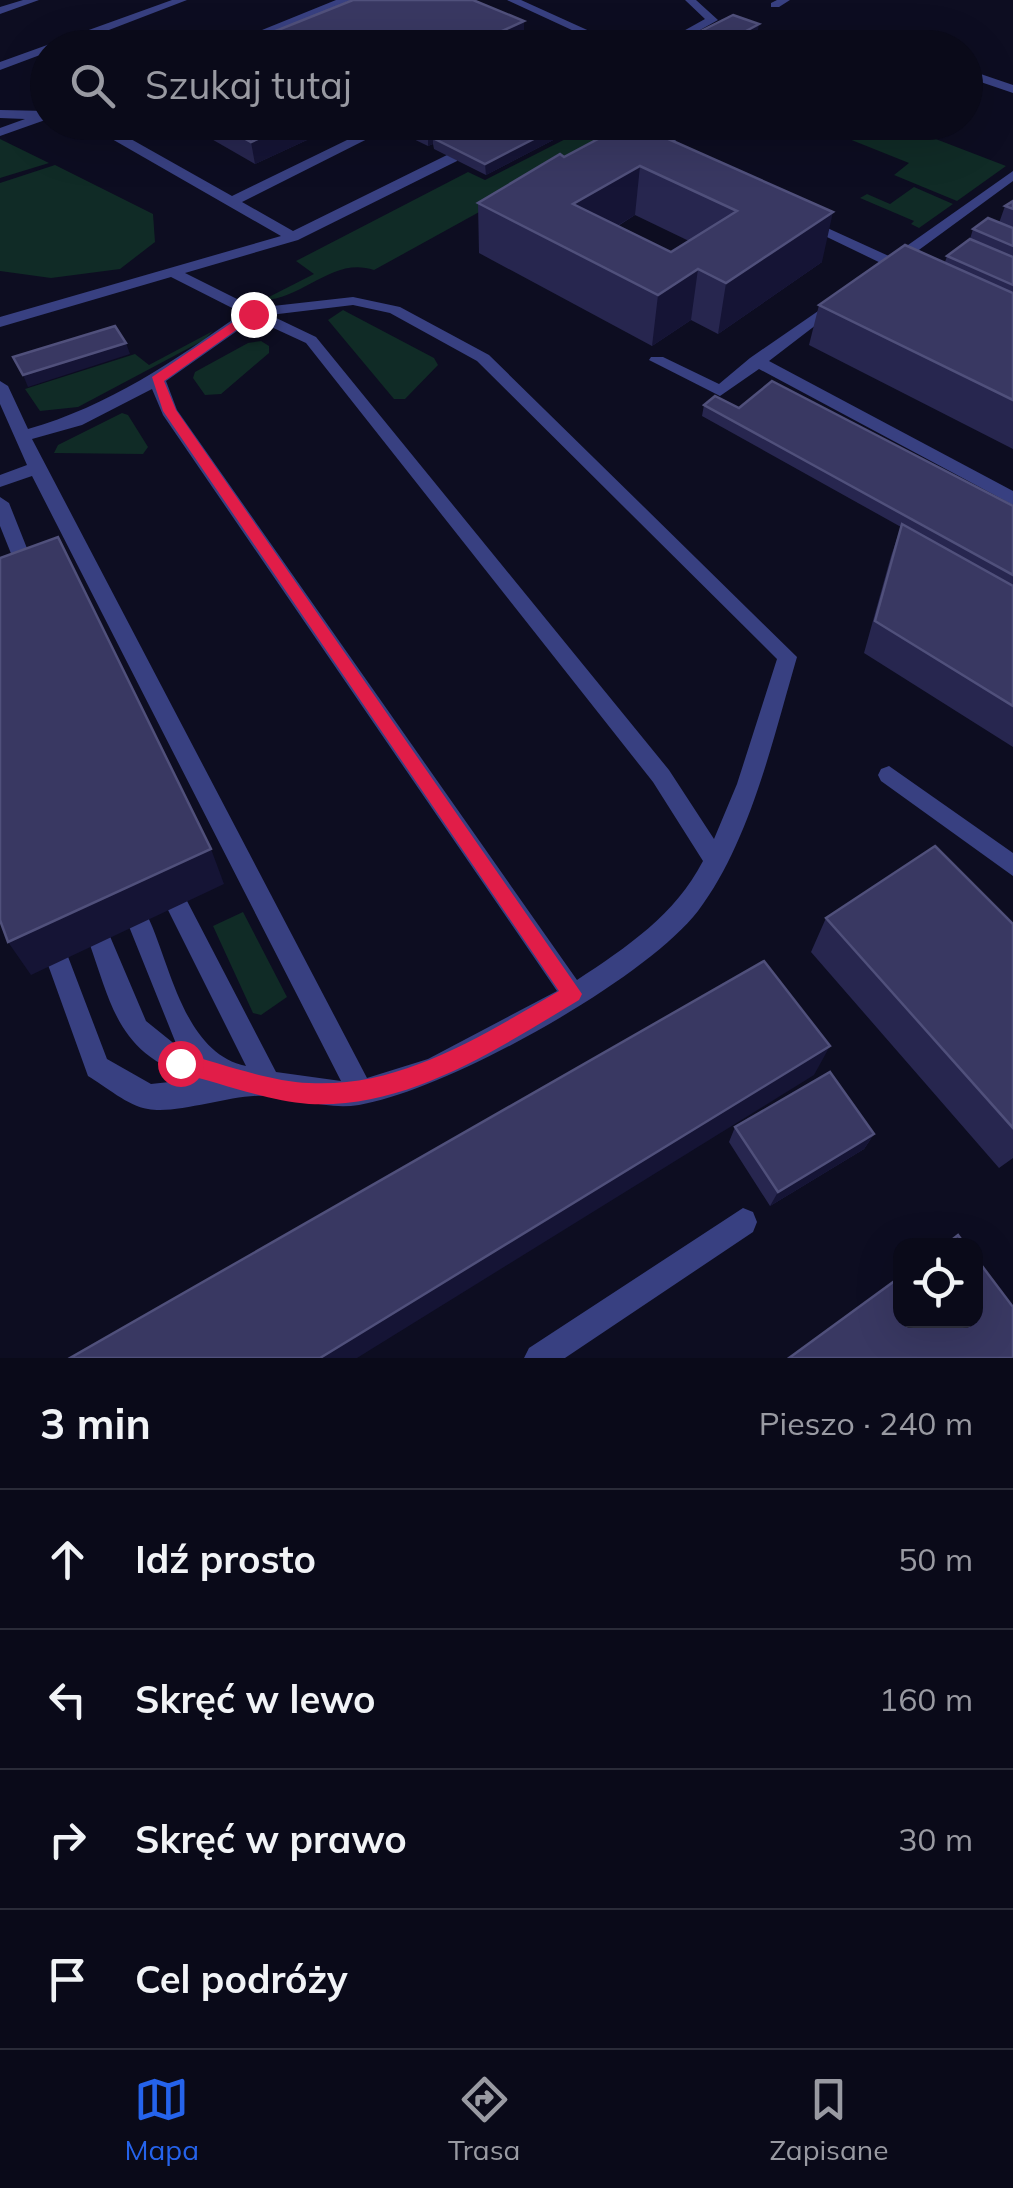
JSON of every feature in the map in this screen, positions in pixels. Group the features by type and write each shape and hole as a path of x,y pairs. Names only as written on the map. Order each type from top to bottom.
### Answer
{"lane":[{"path":"0,12 34,0"},
{"path":"99,30 182,0"},
{"path":"269,30 346,0"},
{"path":"512,0 583,30"},
{"path":"690,0 712,20 693,30"},
{"path":"0,66 30,55"},
{"path":"983,79 1013,89"},
{"path":"0,114 30,115"},
{"path":"0,132 30,122"},
{"path":"124,140 236,200 294,237"},
{"path":"236,200 358,140"},
{"path":"664,159 646,151 665,140"},
{"path":"0,322 294,237 452,158"},
{"path":"786,215 886,267 1013,175"},
{"path":"172,272 311,340 661,776 714,858"},
{"path":"656,360 720,391 756,360 854,290"},
{"path":"23,436 76,422 157,380 253,314 353,301 395,310 483,358 787,657 738,814 689,905 638,955 465,1056 361,1093 304,1093 180,1063 137,1035 101,942"},
{"path":"756,360 1013,499"},
{"path":"157,380 170,411 572,994"},
{"path":"0,386 37,468 361,1093"},
{"path":"0,480 37,468"},
{"path":"0,503 36,592"},
{"path":"889,775 1013,866"},
{"path":"178,906 268,1083"},
{"path":"140,924 185,1038 221,1074"},
{"path":"59,962 97,1066 149,1097 268,1083"},
{"path":"540,1358 743,1222"}],"green space":[{"path":"0,139 49,163 0,178"},
{"path":"564,140 610,140 374,270 345,269 292,293 263,300 314,274 296,261 468,172 485,180"},
{"path":"852,140 938,140 1006,166 957,201 894,175 909,163"},
{"path":"55,165 153,214 155,242 120,269 51,278 0,271 0,183"},
{"path":"914,187 953,204 919,228 911,224 914,221 860,198 867,194 890,204"},
{"path":"343,310 434,358 438,365 405,399 394,399 328,320"},
{"path":"213,331 204,340 78,407 40,411 25,389 135,354 149,365"},
{"path":"261,341 269,346 269,353 221,394 205,395 193,378 195,372 248,343"},
{"path":"122,413 128,415 148,447 143,454 54,453 58,445"},
{"path":"243,912 287,997 261,1015 253,1013 213,926"}],"building":[{"path":"353,0 473,0 524,21 504,30 278,30"},
{"path":"733,15 759,24 748,30 703,30"},
{"path":"437,140 532,140 485,164"},
{"path":"596,140 671,140 833,212 726,283 698,269 658,295 478,203 560,154 564,157","holes":["640,166 737,211 671,252 573,204"]},
{"path":"988,218 1013,228 1013,246 973,229"},
{"path":"970,239 1013,257 1013,285 947,256"},
{"path":"905,245 1013,293 1013,400 819,305"},
{"path":"115,326 126,343 23,375 13,357"},
{"path":"772,381 1013,506 1013,575 704,405 715,396 739,408"},
{"path":"902,524 1013,586 1013,706 875,621"},
{"path":"58,537 211,849 8,942 0,920 0,558"},
{"path":"935,846 1013,924 1013,1128 826,918"},
{"path":"764,961 830,1046 320,1358 70,1358"},
{"path":"830,1072 874,1134 778,1192 735,1127"},
{"path":"983,1267 1013,1307 1013,1358 789,1358 893,1282 893,1328 983,1328"}],"route":[{"path":"180,1063 304,1093 361,1093 465,1056 572,994 170,411 157,380 253,314"}]}
